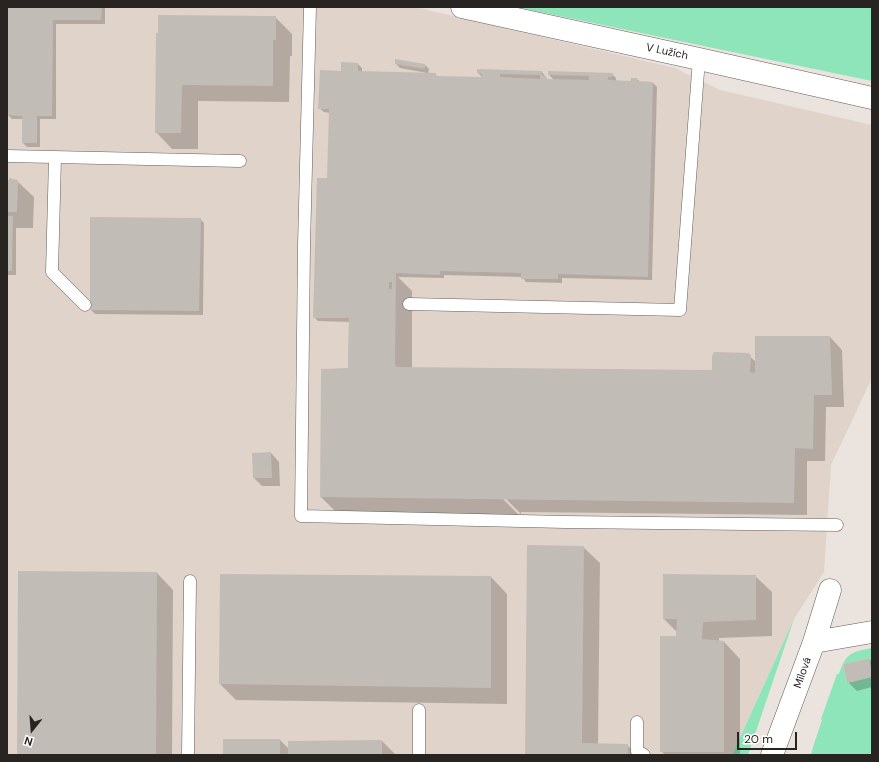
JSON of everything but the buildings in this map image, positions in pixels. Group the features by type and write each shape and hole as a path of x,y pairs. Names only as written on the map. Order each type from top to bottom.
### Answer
{"street":[{"name":"V Lužích","path":"462,7 699,58 872,98"},
{"name":"Mílová","path":"772,755 814,642 830,590"},
{"path":"814,642 872,632"}],"lane":[{"path":"310,7 304,246 301,516 565,522 837,525"},
{"path":"409,304 680,310 699,58"},
{"path":"7,156 240,161"},
{"path":"54,158 52,272 85,304"},
{"path":"188,755 190,581"},
{"path":"419,755 420,710"},
{"path":"637,722 637,751 644,755"}],"shaded area":[{"path":"7,7 415,7 675,68 720,90 872,125 872,378 831,465 824,572 794,619 732,755 7,755"}],"green space":[{"path":"516,7 872,7 872,81"},
{"path":"794,619 748,755 732,755"},
{"path":"872,648 872,672 869,658 843,664 854,652"},
{"path":"843,664 847,683 872,677 872,755 811,755 822,720 821,719 837,674 839,674"}]}
